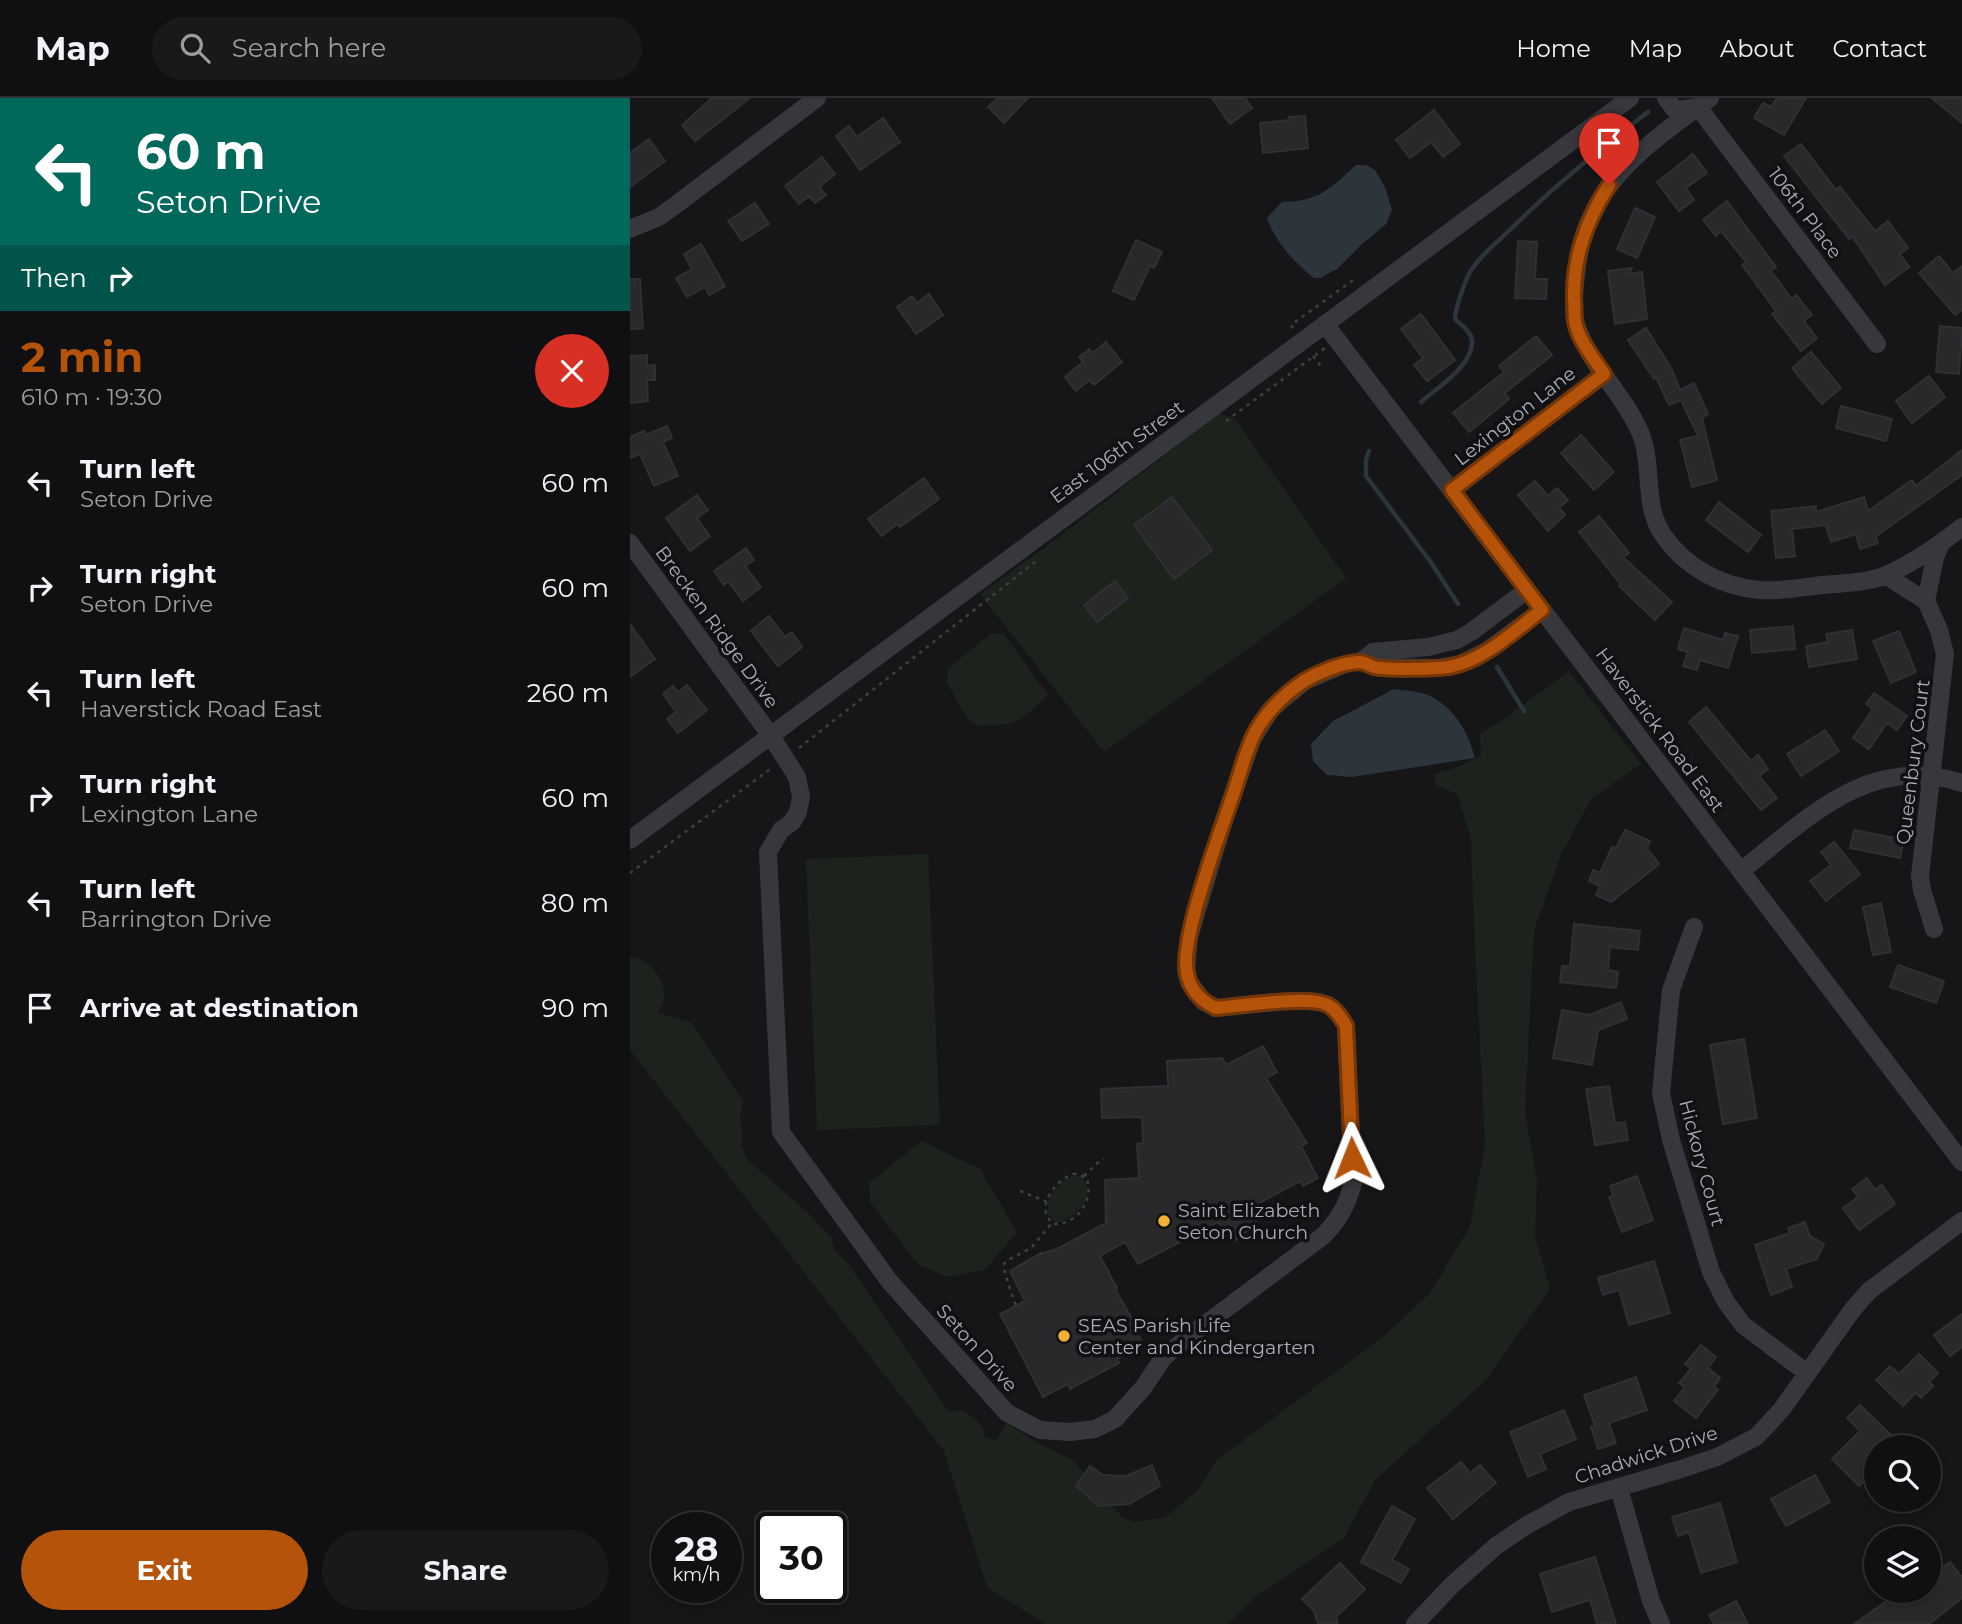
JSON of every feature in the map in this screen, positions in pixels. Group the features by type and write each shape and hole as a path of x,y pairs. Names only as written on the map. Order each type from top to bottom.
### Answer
{"street":[{"path":"630,229 659,216 677,204 817,98"},
{"name":"East 106th Street","path":"630,840 1630,98"},
{"path":"1666,98 1675,110 1704,101"},
{"path":"1704,101 1625,164 1603,194 1585,230 1577,260 1575,321 1584,342 1604,374 1631,410 1642,437 1649,500 1661,532 1679,555 1698,570 1734,586 1762,591 1852,582 1885,575 1941,543 1962,527"},
{"name":"106th Place","path":"1704,101 1877,344"},
{"name":"Haverstick Road East","path":"1325,324 1962,1162"},
{"name":"Lexington Lane","path":"1452,490 1604,374"},
{"name":"Brecken Ridge Drive","path":"630,543 771,736"},
{"path":"1885,575 1926,601 1941,543"},
{"name":"Seton Drive","path":"771,736 797,777 801,797 798,812 792,822 781,830 768,852 781,1132 890,1282 1007,1413 1040,1430 1070,1432 1095,1429 1115,1419 1130,1405 1164,1357 1323,1236 1337,1222 1347,1205 1353,1183 1346,1026 1337,1011 1326,1003 1308,1001 1216,1008 1204,1002 1189,982 1186,971 1189,937 1214,851 1252,740 1278,702 1305,681 1345,664 1362,661 1373,652 1428,647 1457,640 1527,590"},
{"name":"Queenbury Court","path":"1926,601 1939,630 1945,654 1920,876 1934,929"},
{"name":"Seton Drive","path":"1362,661 1374,667 1399,668 1437,668 1460,664 1488,650 1542,610"},
{"path":"1741,871 1840,795 1861,785 1891,777 1932,776 1962,783"},
{"name":"Hickory Court","path":"1694,927 1671,990 1661,1093 1671,1140 1711,1272 1726,1302 1743,1325 1807,1373"},
{"name":"Chadwick Drive","path":"1415,1624 1452,1585 1496,1546 1527,1525 1569,1502 1717,1457 1756,1437 1782,1409 1853,1309 1869,1291 1962,1221"},
{"path":"1619,1488 1651,1601 1661,1624"}],"path":[{"path":"1221,424 1337,339"},
{"path":"630,873 784,759 1035,562"},
{"path":"1084,1176 1104,1159"},
{"path":"1073,1174 1084,1176 1089,1189 1083,1209 1069,1222 1060,1225 1052,1223 1046,1212 1053,1188 1062,1179 1073,1174"},
{"path":"1020,1191 1047,1202"},
{"path":"1016,1305 1003,1265 1008,1259 1031,1248 1052,1223"}],"shaded area":[{"path":"1356,165 1366,165 1375,170 1385,187 1392,210 1386,224 1337,269 1320,278 1314,278 1286,251 1267,218 1282,202 1305,199 1323,192"},
{"path":"1220,413 1236,420 1346,578 1104,752 980,594"},
{"path":"992,633 1004,634 1048,695 1023,718 1010,724 978,726 967,718 947,683 948,668"},
{"path":"1569,671 1641,764 1591,799 1561,855 1534,930 1525,1113 1537,1181 1535,1236 1550,1289 1485,1381 1375,1480 1344,1538 1259,1594 1227,1624 1045,1624 987,1587 944,1451 630,1050 630,957 649,965 662,983 664,997 658,1013 692,1023 743,1101 740,1116 743,1136 741,1146 749,1161 831,1237 835,1251 847,1262 949,1412 963,1410 978,1421 986,1437 996,1441 1006,1423 1075,1462 1121,1516 1133,1522 1164,1518 1197,1491 1217,1460 1384,1336 1430,1293 1470,1226 1485,1144 1471,839 1457,794 1436,785 1433,774 1456,768 1481,756 1480,734"},
{"path":"1394,689 1428,695 1448,708 1465,731 1475,758 1352,777 1327,775 1313,761 1311,744 1333,721"},
{"path":"928,854 940,1125 817,1130 806,859"},
{"path":"922,1141 980,1169 1017,1232 985,1270 947,1277 918,1264 870,1202 869,1183"},
{"path":"1072,1176 1081,1176 1086,1183 1086,1198 1078,1211 1057,1223 1048,1215 1050,1197 1061,1182"}],"building":[{"path":"712,98 750,98 695,141 682,125"},
{"path":"998,98 1028,98 1004,123 988,107"},
{"path":"1212,98 1245,98 1252,108 1230,124"},
{"path":"1777,98 1806,98 1784,135 1754,118 1763,103 1771,107"},
{"path":"1932,98 1962,98 1962,123"},
{"path":"1434,110 1460,144 1443,157 1431,142 1410,158 1396,140"},
{"path":"1305,116 1308,148 1263,153 1260,123"},
{"path":"883,118 900,142 860,170 836,136 849,126 857,137"},
{"path":"649,139 665,161 630,187 630,153"},
{"path":"1801,144 1836,190 1840,187 1875,231 1888,221 1908,248 1900,254 1909,267 1885,285 1852,236 1849,239 1784,156"},
{"path":"1693,154 1707,173 1686,188 1694,200 1679,211 1657,182"},
{"path":"822,157 835,174 819,187 826,195 815,203 809,196 799,204 785,186"},
{"path":"1727,201 1776,267 1771,271 1792,299 1796,295 1812,315 1804,321 1817,338 1801,351 1772,314 1776,311 1742,265 1746,262 1721,231 1716,236 1703,220"},
{"path":"755,203 769,224 742,241 728,221"},
{"path":"1635,208 1655,217 1637,258 1617,249"},
{"path":"1136,240 1162,252 1154,268 1150,266 1134,300 1113,291"},
{"path":"1518,241 1537,242 1535,279 1547,279 1546,299 1515,298"},
{"path":"701,244 725,286 709,295 705,287 687,297 676,278 692,269 684,254"},
{"path":"1939,256 1953,273 1962,266 1962,310 1955,315 1919,273"},
{"path":"1632,268 1629,274 1642,272 1647,319 1615,324 1608,271"},
{"path":"630,279 640,279 643,328 630,329"},
{"path":"929,294 943,315 916,334 897,307 912,296 917,303"},
{"path":"1421,314 1455,360 1427,381 1414,365 1423,358 1401,329"},
{"path":"1940,326 1962,328 1959,374 1936,372"},
{"path":"1646,328 1671,368 1680,390 1694,383 1708,414 1702,418 1717,480 1692,487 1680,440 1698,436 1681,400 1669,405 1656,377 1654,379 1628,340"},
{"path":"1536,336 1552,355 1505,393 1509,399 1469,432 1453,413 1504,372 1499,366"},
{"path":"1106,342 1122,362 1094,385 1089,380 1076,391 1065,377 1083,362 1079,357 1089,349 1093,353"},
{"path":"1811,352 1841,388 1822,404 1792,368"},
{"path":"647,355 647,366 655,365 655,380 647,380 648,401 630,403 630,356"},
{"path":"1929,376 1945,397 1912,423 1896,401"},
{"path":"1841,406 1892,419 1886,441 1836,428"},
{"path":"667,426 672,438 663,442 678,476 654,486 640,454 630,458 630,437 644,431 646,435"},
{"path":"1581,435 1614,472 1594,490 1561,453"},
{"path":"1962,450 1962,475 1876,536 1878,543 1860,549 1856,534 1831,542 1826,525 1792,529 1795,556 1776,558 1771,511 1816,506 1816,512 1864,497 1868,511 1912,480 1916,486"},
{"path":"924,478 939,499 900,527 897,524 882,536 868,519"},
{"path":"1535,481 1548,496 1557,488 1568,500 1559,508 1565,515 1548,531 1518,495"},
{"path":"697,495 708,510 697,518 710,536 690,551 666,518"},
{"path":"1172,497 1212,550 1174,579 1134,525"},
{"path":"1719,502 1761,535 1748,552 1706,520"},
{"path":"1599,516 1629,553 1623,557 1672,602 1655,620 1619,586 1621,585 1579,532"},
{"path":"746,548 754,560 745,566 761,587 743,601 728,581 724,585 714,571"},
{"path":"1115,581 1128,598 1097,622 1084,605"},
{"path":"769,616 785,637 792,632 802,647 778,666 751,631"},
{"path":"630,624 655,659 630,677"},
{"path":"1793,626 1795,649 1752,653 1750,630"},
{"path":"1684,628 1723,640 1725,633 1738,636 1728,668 1700,660 1697,670 1683,666 1688,652 1678,649"},
{"path":"1852,630 1857,659 1809,667 1806,646 1828,642 1826,634"},
{"path":"1899,631 1916,672 1891,683 1873,641"},
{"path":"687,685 707,710 678,733 667,719 676,712 663,694 673,686 678,692"},
{"path":"1874,693 1907,716 1897,730 1887,723 1869,749 1853,738 1873,709 1866,704"},
{"path":"1706,707 1751,761 1758,755 1768,769 1759,776 1777,798 1761,810 1689,722"},
{"path":"1825,730 1839,751 1801,776 1787,754"},
{"path":"1625,830 1650,841 1647,848 1659,864 1611,902 1596,895 1600,886 1589,881 1593,870 1600,873 1612,847 1616,848"},
{"path":"1854,830 1904,840 1900,858 1850,848"},
{"path":"1834,842 1860,874 1826,901 1810,881 1831,865 1821,852"},
{"path":"1881,903 1891,952 1873,955 1863,907"},
{"path":"1574,924 1640,931 1638,950 1610,947 1608,970 1618,972 1616,988 1560,982 1562,966 1570,966"},
{"path":"1898,965 1944,981 1936,1003 1890,987"},
{"path":"1621,1002 1627,1019 1598,1030 1592,1065 1553,1058 1562,1010 1590,1015"},
{"path":"1744,1039 1757,1118 1723,1124 1710,1045"},
{"name":"Saint Elizabeth Seton Church","path":"1263,1046 1277,1072 1266,1078 1307,1143 1301,1146 1318,1178 1303,1186 1300,1181 1250,1208 1257,1223 1233,1242 1218,1222 1138,1264 1125,1242 1100,1256 1144,1345 1117,1359 1119,1363 1070,1389 1068,1384 1043,1397 1000,1314 1025,1301 1010,1271 1041,1253 1059,1248 1106,1223 1105,1180 1139,1178 1137,1144 1143,1143 1142,1117 1102,1118 1101,1089 1168,1086 1167,1061 1222,1058 1226,1065"},
{"path":"1609,1086 1615,1123 1625,1122 1628,1140 1595,1145 1586,1089"},
{"path":"1637,1176 1653,1220 1622,1232 1609,1197 1613,1196 1610,1186"},
{"path":"1867,1178 1875,1190 1882,1185 1895,1204 1859,1230 1843,1208 1858,1197 1852,1189"},
{"path":"1805,1222 1810,1236 1824,1244 1817,1259 1786,1269 1792,1287 1771,1295 1755,1245 1790,1233 1788,1228"},
{"path":"1654,1261 1670,1313 1629,1325 1619,1290 1603,1295 1598,1278"},
{"path":"1962,1314 1962,1347 1950,1356 1934,1335"},
{"path":"1701,1345 1716,1357 1708,1368 1720,1378 1714,1387 1718,1390 1696,1418 1674,1401 1685,1387 1679,1383 1691,1369 1685,1364"},
{"path":"1919,1354 1938,1373 1929,1382 1933,1386 1921,1398 1915,1393 1903,1406 1876,1380 1890,1366 1899,1374"},
{"path":"1636,1377 1647,1410 1609,1423 1616,1443 1598,1449 1591,1427 1595,1426 1584,1395"},
{"path":"1860,1405 1891,1435 1864,1435 1864,1481 1859,1486 1832,1459 1860,1431 1847,1418"},
{"path":"1564,1410 1576,1439 1540,1454 1546,1469 1528,1477 1510,1432"},
{"path":"1461,1462 1470,1473 1480,1465 1496,1483 1453,1519 1427,1488"},
{"path":"1152,1465 1160,1486 1129,1504 1099,1506 1076,1486 1090,1466 1103,1475 1126,1476"},
{"path":"1815,1475 1830,1502 1786,1526 1771,1499"},
{"path":"1720,1503 1737,1562 1701,1573 1689,1532 1678,1536 1672,1517"},
{"path":"1392,1506 1415,1519 1392,1560 1409,1569 1401,1583 1361,1562"},
{"path":"1595,1557 1616,1624 1597,1624 1590,1600 1552,1612 1540,1574"},
{"path":"1950,1562 1962,1577 1962,1598 1929,1624 1854,1624 1884,1603 1941,1603 1941,1569"},
{"path":"1340,1563 1365,1589 1336,1617 1338,1624 1318,1624 1314,1611 1302,1599"},
{"path":"1736,1601 1748,1624 1714,1624 1709,1615"}],"waterway":[{"path":"1421,402 1461,367 1471,349 1470,334 1455,319 1464,286 1477,263 1562,182 1648,112"},
{"path":"1369,451 1366,476 1430,561 1458,604"},
{"path":"1497,667 1524,711"}],"place":[{"name":"Saint Elizabeth Seton Church","path":"1164,1221"},
{"name":"SEAS Parish Life Center and Kindergarten","path":"1064,1336"}],"route":[{"path":"1352,1158 1346,1026 1337,1011 1326,1003 1308,1001 1216,1008 1204,1002 1189,982 1186,971 1189,937 1252,740 1271,709 1285,696 1305,681 1345,664 1362,661 1374,667 1437,668 1460,664 1476,658 1542,610 1452,490 1604,374 1584,342 1575,321 1574,293 1577,260 1585,230 1609,185"}]}
